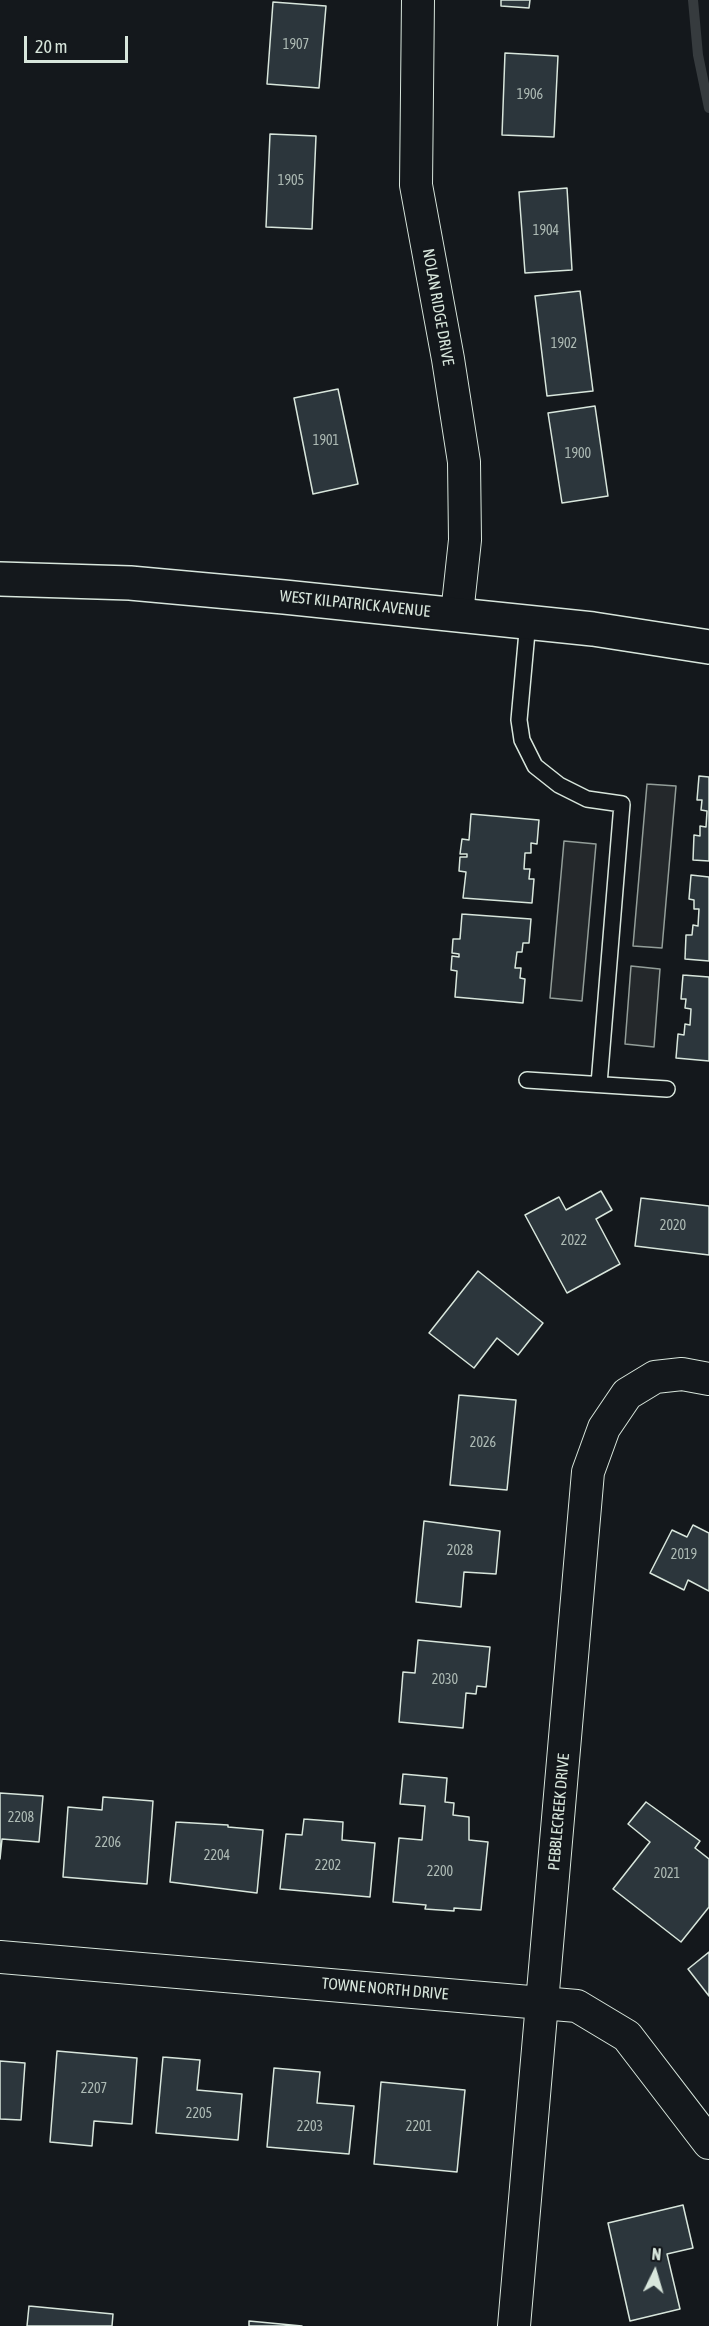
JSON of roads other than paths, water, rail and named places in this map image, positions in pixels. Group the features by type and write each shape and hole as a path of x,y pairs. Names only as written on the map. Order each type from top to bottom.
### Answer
{"main road":[{"name":"WEST KILPATRICK AVENUE","path":"0,579 130,583 457,614 593,629 709,647"}],"street":[{"name":"NOLAN RIDGE DRIVE","path":"418,0 416,185 448,359 464,462 465,540 457,614"},
{"name":"PEBBLECREEK DRIVE","path":"514,2326 588,1472 604,1428 627,1394 655,1377 682,1374 709,1379"},
{"name":"TOWNE NORTH DRIVE","path":"0,1957 577,2006 627,2036 709,2143"}],"lane":[{"path":"528,621 519,720 526,749 535,766 559,785 587,799 622,804 599,1084"},
{"path":"527,1080 667,1089"}],"waterway":[{"path":"693,0 698,55 709,108"}]}
